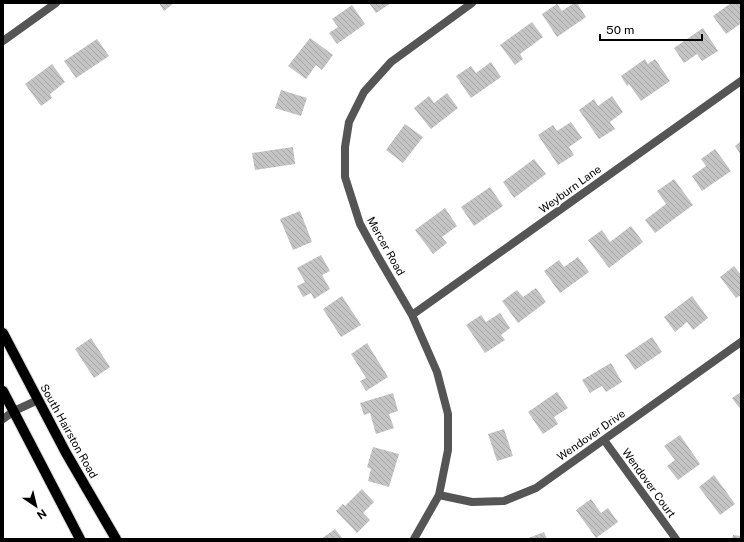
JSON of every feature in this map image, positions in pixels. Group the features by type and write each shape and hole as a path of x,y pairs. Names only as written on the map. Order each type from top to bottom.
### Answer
{"main road":[{"name":"South Hairston Road","path":"3,333 66,453 116,539"},
{"path":"3,391 80,539"}],"street":[{"path":"3,41 56,3"},
{"name":"Mercer Road","path":"414,539 439,494 448,450 448,414 437,372 412,315 376,255 360,224 345,177 345,148 349,122 364,92 390,62 472,3"},
{"name":"Weyburn Lane","path":"412,315 741,81"},
{"name":"Wendover Drive","path":"439,494 472,502 504,500 536,488 741,342"},
{"path":"3,419 14,411 38,400"},
{"name":"Wendover Court","path":"604,440 676,539"}],"building":[{"path":"159,3 174,3 164,11"},
{"path":"369,3 391,3 376,13"},
{"path":"574,3 577,3 586,17 557,37 542,14 557,4 562,11"},
{"path":"731,3 741,3 741,26 740,24 726,34 713,16"},
{"path":"352,5 365,24 337,44 329,33 338,27 332,19"},
{"path":"532,22 543,37 520,54 523,59 515,65 500,45"},
{"path":"703,28 718,51 702,61 697,54 684,63 674,48"},
{"path":"310,38 333,55 322,70 316,65 306,79 288,66"},
{"path":"97,39 109,56 76,78 64,61"},
{"path":"645,59 648,64 655,59 670,81 641,101 629,84 627,86 621,76"},
{"path":"491,62 501,77 471,98 456,76 471,66 476,73"},
{"path":"52,64 65,82 50,94 52,98 41,106 25,84"},
{"path":"281,90 307,98 301,116 275,108"},
{"path":"447,93 458,108 431,129 414,108 429,96 434,103"},
{"path":"612,96 623,112 610,122 615,129 599,139 579,110 594,99 598,106"},
{"path":"571,122 582,138 569,147 574,155 558,165 538,135 553,125 557,131"},
{"path":"405,124 423,137 403,163 386,150"},
{"path":"741,141 741,155 735,146"},
{"path":"293,147 295,164 255,170 252,153"},
{"path":"715,149 731,171 702,191 692,176 706,166 701,159"},
{"path":"534,159 546,174 514,198 503,182"},
{"path":"674,179 693,205 655,233 645,220 666,204 657,191"},
{"path":"490,187 503,206 474,226 461,207"},
{"path":"445,208 457,226 442,237 447,243 433,254 415,230"},
{"path":"300,211 312,242 293,250 280,219"},
{"path":"631,226 643,242 609,268 588,240 602,230 610,242"},
{"path":"321,255 330,271 322,275 330,289 314,299 311,293 303,297 297,286 305,282 297,268"},
{"path":"578,257 589,272 560,293 544,271 559,260 564,267"},
{"path":"734,266 741,275 741,295 736,298 720,277"},
{"path":"536,288 546,302 518,323 502,301 517,290 523,297"},
{"path":"342,296 361,325 341,337 323,309"},
{"path":"692,296 708,318 693,330 687,322 675,332 664,317"},
{"path":"500,313 510,328 501,335 505,340 485,353 466,325 481,315 486,322"},
{"path":"652,337 662,352 635,370 625,355"},
{"path":"91,338 110,367 94,378 75,349"},
{"path":"367,343 388,377 366,391 360,381 366,378 351,354"},
{"path":"611,363 622,382 606,392 602,386 590,393 582,380"},
{"path":"557,392 568,408 554,417 558,424 543,434 528,412"},
{"path":"741,392 741,410 732,398"},
{"path":"393,393 398,411 389,414 394,428 376,434 370,413 364,415 360,403"},
{"path":"504,429 513,456 497,461 488,434"},
{"path":"680,435 700,464 678,480 667,466 675,460 664,446"},
{"path":"373,447 399,454 389,487 368,481 371,469 367,467"},
{"path":"714,475 735,504 720,515 699,487"},
{"path":"362,489 374,502 363,513 370,520 357,533 336,511 343,504 345,506"},
{"path":"591,499 601,513 608,508 618,522 596,538 576,510"},
{"path":"335,529 343,539 321,539"},
{"path":"544,532 547,539 526,539"},
{"path":"733,535 741,536 741,539 732,539"}]}
